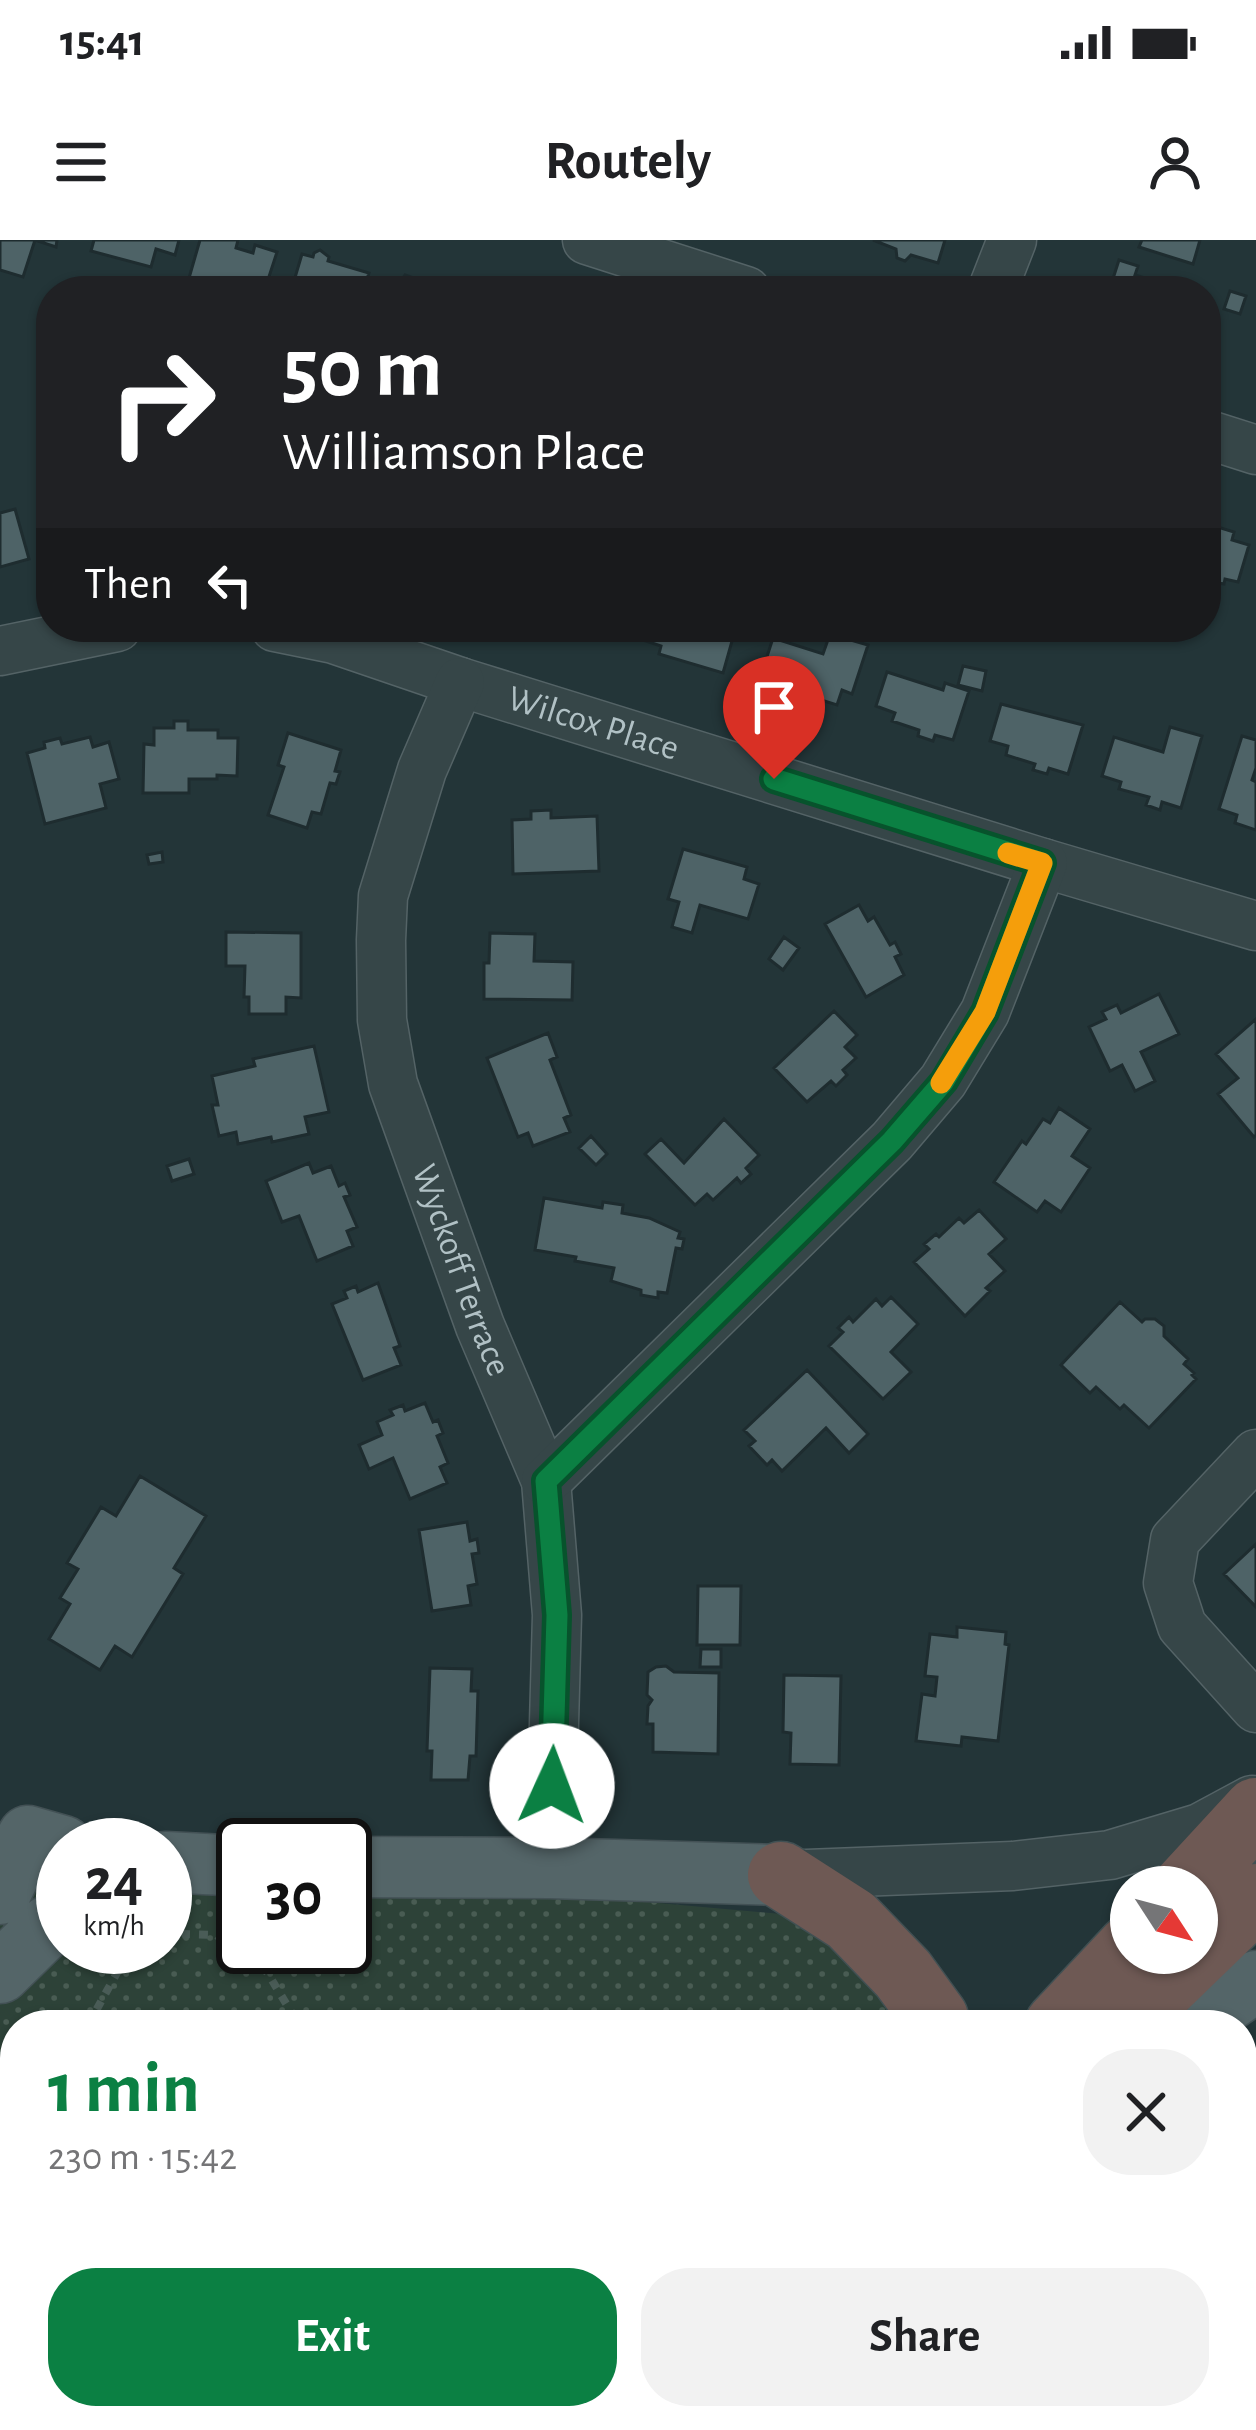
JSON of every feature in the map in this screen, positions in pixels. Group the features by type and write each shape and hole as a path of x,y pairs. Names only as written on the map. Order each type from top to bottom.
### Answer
{"highway":[{"path":"1205,1866 1256,1811"},
{"path":"782,1875 851,1920 903,1974 929,2010"},
{"path":"1139,2010 1256,1897"},
{"path":"1072,2010 1110,1969"}],"main road":[{"path":"0,1894 30,1834"},
{"path":"372,1867 782,1875"},
{"path":"0,1973 36,1938"},
{"path":"1214,2010 1256,1981"}],"street":[{"path":"587,240 699,276"},
{"path":"998,276 1012,240"},
{"path":"1221,439 1256,450"},
{"path":"0,651 44,642"},
{"name":"Wilcox Place","path":"345,642 460,682 1256,926"},
{"name":"Wyckoff Terrace","path":"460,682 422,770 383,896 382,1020 393,1084 480,1326 546,1481 557,1615 550,1868"},
{"path":"546,1481 892,1141 944,1081 985,1012 1042,863"},
{"path":"1256,1454 1175,1540 1168,1583 1181,1626 1256,1708"},
{"path":"782,1875 1013,1865 1110,1855 1200,1828 1256,1798"}],"path":[{"path":"192,1934 216,1934 267,1972 290,2010"},
{"path":"96,2010 116,1974"}],"green space":[{"path":"0,1821 36,1838 36,1974 192,1974 192,1863 216,1865 216,1974 372,1974 372,1877 793,1915 864,1947 908,2010 0,2010"}],"building":[{"path":"0,240 35,240 23,277 0,270"},
{"path":"94,240 179,240 175,255 156,249 151,267 91,251"},
{"path":"200,240 238,240 236,248 253,253 255,245 277,252 269,276 190,276"},
{"path":"873,240 945,240 938,263 911,255 905,261 897,258 896,249"},
{"path":"1142,240 1200,240 1193,264 1139,247"},
{"path":"320,250 328,261 368,276 295,276 302,254 313,257"},
{"path":"1119,260 1138,266 1138,276 1114,276"},
{"path":"1230,291 1246,296 1240,314 1224,309"},
{"path":"15,509 29,559 0,567 0,513"},
{"path":"1221,528 1234,532 1232,540 1249,545 1238,582 1225,579 1224,584"},
{"path":"649,642 732,642 723,673 659,654 661,646"},
{"path":"772,642 823,654 827,642 868,645 852,694 842,690 837,705 803,702 805,695 776,686 779,677 762,672"},
{"path":"963,666 986,671 982,691 958,685"},
{"path":"887,672 943,690 945,683 969,691 953,740 918,736 919,730 892,721 895,713 876,706"},
{"path":"1001,704 1083,725 1068,774 1049,768 1047,774 1033,770 1035,764 1006,755 1008,746 990,741"},
{"path":"174,721 188,721 188,730 218,730 218,738 238,738 237,776 189,779 189,793 143,793 144,744 154,745 154,728 174,728"},
{"path":"1170,727 1202,736 1181,808 1162,802 1160,810 1146,805 1149,797 1119,789 1121,782 1102,776 1114,737 1163,752"},
{"path":"288,733 341,750 336,784 330,783 321,814 312,812 307,828 268,815 284,767 278,765"},
{"path":"1242,736 1256,740 1252,780 1256,782 1256,830 1235,823 1237,815 1219,809"},
{"path":"90,737 93,747 109,742 119,779 100,784 106,808 45,824 27,753 45,748 44,742 60,738 62,744"},
{"path":"551,810 551,818 597,816 599,871 513,874 512,820 531,819 531,811"},
{"path":"683,849 747,867 744,879 759,884 748,919 700,905 692,933 672,927 679,902 668,899"},
{"path":"162,852 163,862 149,864 147,855"},
{"path":"859,905 868,921 874,917 890,945 895,942 901,954 895,957 904,975 866,997 825,924"},
{"path":"226,932 301,933 301,998 286,997 286,1014 249,1014 245,966 226,966"},
{"path":"490,933 535,934 534,961 573,962 572,1000 484,999"},
{"path":"784,937 799,948 783,970 769,959"},
{"path":"1159,994 1179,1034 1141,1052 1155,1081 1135,1091 1122,1065 1110,1071 1089,1027 1106,1019 1102,1012 1117,1005 1121,1013"},
{"path":"834,1011 857,1035 845,1047 856,1058 843,1070 847,1075 836,1086 831,1081 807,1102 774,1068"},
{"path":"1256,1019 1254,1137 1218,1094 1238,1078 1216,1054"},
{"path":"548,1033 557,1057 550,1060 571,1115 564,1118 570,1132 533,1146 528,1133 518,1137 487,1058"},
{"path":"314,1046 329,1112 305,1117 309,1134 238,1144 236,1132 219,1136 212,1076 255,1066 253,1059"},
{"path":"1059,1108 1090,1129 1072,1156 1090,1168 1061,1212 1045,1201 1037,1212 994,1182 1022,1141 1026,1144 1043,1119 1050,1123"},
{"path":"724,1119 759,1155 746,1168 751,1174 741,1183 737,1178 713,1200 707,1194 695,1205 645,1154 661,1139 684,1163"},
{"path":"591,1136 607,1154 596,1165 579,1148"},
{"path":"189,1159 194,1174 172,1181 167,1166"},
{"path":"309,1163 313,1173 331,1166 339,1186 345,1183 350,1195 344,1197 357,1227 347,1231 353,1246 317,1261 299,1216 282,1222 266,1181"},
{"path":"544,1198 602,1208 603,1202 623,1205 622,1213 649,1218 680,1232 682,1249 676,1248 667,1293 658,1292 658,1298 641,1295 641,1290 611,1281 614,1268 535,1250"},
{"path":"979,1210 1006,1239 989,1254 1005,1271 965,1316 914,1262 929,1249 924,1244 936,1234 939,1237 959,1218 964,1223"},
{"path":"378,1283 400,1346 394,1348 401,1365 363,1380 332,1304 347,1298 344,1291 356,1286 358,1292"},
{"path":"891,1297 918,1324 891,1352 911,1372 883,1399 829,1346 849,1317 853,1322 876,1299 882,1306"},
{"path":"1120,1302 1142,1322 1155,1319 1164,1326 1164,1336 1188,1359 1184,1364 1196,1379 1149,1428 1096,1387 1090,1393 1061,1365"},
{"path":"807,1370 868,1434 849,1453 826,1428 782,1471 772,1460 767,1465 749,1446 755,1441 744,1430"},
{"path":"425,1403 443,1433 437,1436 448,1463 440,1467 447,1483 410,1499 393,1458 369,1469 359,1445 382,1435 377,1422 393,1415 390,1410 403,1405 405,1411"},
{"path":"140,1476 206,1516 174,1568 183,1574 132,1657 115,1646 100,1670 49,1639 70,1604 60,1598 78,1569 67,1563 101,1507 116,1516"},
{"path":"467,1522 470,1541 477,1539 479,1553 472,1554 477,1584 468,1586 471,1605 432,1611 419,1530"},
{"path":"1256,1544 1256,1607 1224,1574"},
{"path":"698,1586 741,1586 740,1645 697,1645"},
{"path":"957,1627 1006,1632 1005,1644 1009,1645 998,1741 962,1737 961,1746 916,1741 922,1694 935,1696 937,1677 925,1676 930,1634 957,1637"},
{"path":"701,1649 721,1649 721,1667 700,1667"},
{"path":"666,1666 674,1672 719,1673 718,1754 653,1752 653,1724 647,1724 652,1700 647,1695 648,1672"},
{"path":"430,1668 472,1669 471,1691 478,1691 476,1756 470,1756 468,1780 431,1780 432,1751 427,1751"},
{"path":"784,1675 841,1676 839,1765 790,1764 791,1733 783,1732"}],"slow traffic":[{"path":"941,1083 985,1012 1042,863 1008,853"}],"route":[{"path":"552,1786 557,1615 546,1481 892,1141 944,1081 985,1012 1042,863 774,779"}]}
